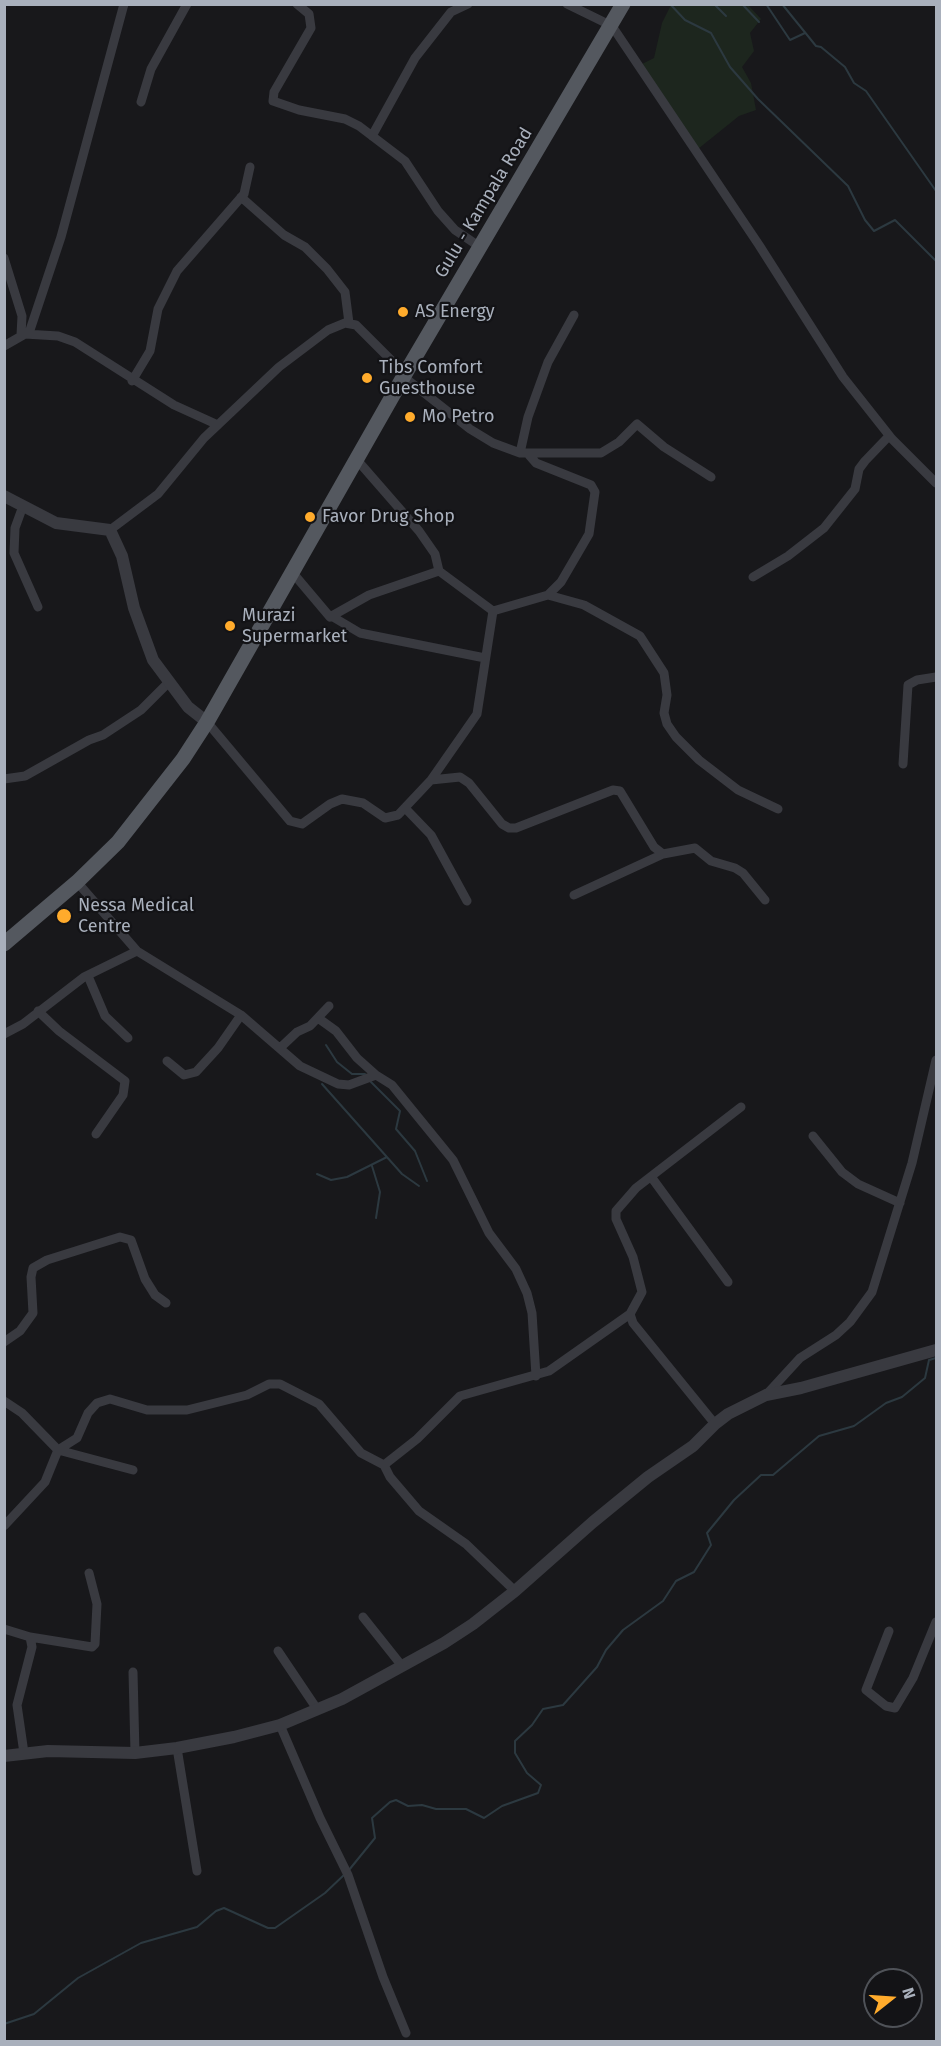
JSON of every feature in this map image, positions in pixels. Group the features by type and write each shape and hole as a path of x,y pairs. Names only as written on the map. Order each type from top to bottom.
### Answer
{"main road":[{"name":"Gulu - Kampala Road","path":"4,944 77,882 118,842 207,722 405,375 623,4"}],"street":[{"path":"25,334 61,237 124,4"},
{"path":"141,102 151,69 187,4"},
{"path":"297,4 309,14 311,28 274,92 273,101 299,110 345,119 372,135 405,161 438,212 455,230 480,248"},
{"path":"567,4 612,26 759,245 843,377 889,436 936,483"},
{"path":"372,135 415,58 451,12 466,5"},
{"path":"132,381 150,351 158,309 177,271 241,197 247,188 250,167"},
{"path":"241,197 284,235 305,247 327,269 345,292 349,323"},
{"path":"4,258 22,315 25,334"},
{"path":"524,454 528,417 548,362 574,315"},
{"path":"4,496 65,526 110,530 158,494 188,456 218,425 292,357 328,330 349,323 356,325 405,375 470,429 524,454 536,463 591,485 595,492 589,534 561,582 548,595 493,611"},
{"path":"4,346 25,334 58,336 75,342 132,381 174,405 218,425"},
{"path":"524,454 601,453 619,442 637,424 664,447 711,477"},
{"path":"753,578 788,556 824,528 855,489 860,469 865,461 889,436"},
{"path":"358,461 419,531 435,554 439,571 493,611"},
{"path":"23,506 15,528 14,553 38,607"},
{"path":"110,530 122,556 128,588 143,639 168,683 189,707 207,722 290,821 302,824 330,804 342,800 363,803 385,818 399,815 431,780 477,714 493,611"},
{"path":"333,617 369,595 439,571"},
{"path":"292,572 328,615 360,633 485,658"},
{"path":"548,595 584,605 640,636 664,673 667,695 664,713 667,724 676,737 699,760 738,790 778,809"},
{"path":"903,764 908,685 917,680 936,677"},
{"path":"4,780 25,776 89,740 103,735 141,710 168,683"},
{"path":"431,780 460,777 469,783 502,824 509,828 516,828 613,790 620,791 647,839 663,854"},
{"path":"405,808 431,835 467,901"},
{"path":"574,895 663,854 695,848 711,861 743,873 765,900"},
{"path":"77,882 137,951 241,1015 300,1066 338,1084 349,1085 376,1075"},
{"path":"4,1034 23,1024 88,976 137,951"},
{"path":"88,976 105,1016 128,1038"},
{"path":"280,1048 318,1018 329,1006"},
{"path":"38,1011 103,1067 125,1081 123,1095 96,1134"},
{"path":"167,1061 183,1075 196,1072 218,1048 241,1015"},
{"path":"318,1018 328,1024 376,1075 392,1085 453,1160 489,1233 516,1269 527,1293 534,1329 536,1376"},
{"path":"766,1395 800,1358 836,1335 863,1307 878,1279 900,1203 936,1060"},
{"path":"384,1465 417,1439 460,1396 549,1371 630,1314 642,1292 633,1257 616,1219 616,1211 636,1188 652,1178 741,1107"},
{"path":"813,1136 842,1172 858,1184 900,1203"},
{"path":"652,1178 728,1282"},
{"path":"4,1342 20,1331 33,1313 31,1277 33,1268 47,1260 120,1237 131,1240 150,1288 166,1303"},
{"path":"630,1314 633,1323 714,1424"},
{"path":"4,1756 48,1751 135,1753 177,1748 280,1725 317,1709 402,1666 473,1624 648,1477 693,1446 714,1424 766,1395 801,1388 936,1350"},
{"path":"4,1526 45,1482 58,1450 77,1438 88,1413 103,1400 119,1400 147,1410 187,1410 247,1395 269,1384 280,1384 319,1404 361,1453 384,1465 390,1477 419,1510 466,1544 515,1591"},
{"path":"4,1401 22,1413 58,1450 133,1470"},
{"path":"4,1629 30,1637 92,1647 95,1644 97,1605 89,1573"},
{"path":"363,1617 402,1666"},
{"path":"889,1631 866,1690 886,1706 895,1708 913,1678 936,1622"},
{"path":"24,1753 17,1705 32,1647 30,1637"},
{"path":"278,1651 317,1709"},
{"path":"133,1672 135,1753"},
{"path":"280,1725 346,1871 386,1986 406,2032"},
{"path":"177,1748 197,1871"}],"shaded area":[{"path":"671,5 748,5 761,19 750,33 754,51 742,67 751,83 756,110 739,116 698,149 640,65 654,58 662,23"}],"waterway":[{"path":"670,4 685,20 711,33 730,67 758,99 848,186 865,220 874,231 895,220 936,261"},
{"path":"714,4 726,16"},
{"path":"742,4 759,22"},
{"path":"766,4 790,40 805,33"},
{"path":"782,4 816,46 821,47 845,67 854,83 866,91 936,191"},
{"path":"326,1045 337,1062 352,1074 365,1074"},
{"path":"370,1081 400,1111 396,1129 415,1151 427,1181"},
{"path":"322,1084 402,1174 419,1186"},
{"path":"317,1174 331,1180 347,1177 387,1157"},
{"path":"372,1166 380,1192 376,1218"},
{"path":"349,1870 375,1838 372,1818 390,1802 396,1800 408,1806 422,1805 436,1809 466,1809 484,1818 502,1806 538,1793 541,1785 527,1773 515,1753 515,1741 532,1725 543,1709 563,1705 597,1667 606,1650 623,1630 663,1601 676,1581 694,1572 711,1545 707,1533 734,1500 761,1475 773,1475 819,1436 854,1426 886,1403 902,1397 925,1378 929,1360 936,1358"},
{"path":"4,2024 34,2014 78,1978 141,1943 197,1927 216,1911 224,1908 268,1928 275,1928 325,1893 345,1874"}],"place":[{"name":"AS Energy","path":"403,312"},
{"name":"Tibs Comfort Guesthouse","path":"367,378"},
{"name":"Mo Petro","path":"410,417"},
{"name":"Favor Drug Shop","path":"310,517"},
{"name":"Murazi Supermarket","path":"230,626"},
{"name":"Nessa Medical Centre","path":"64,916"}]}
